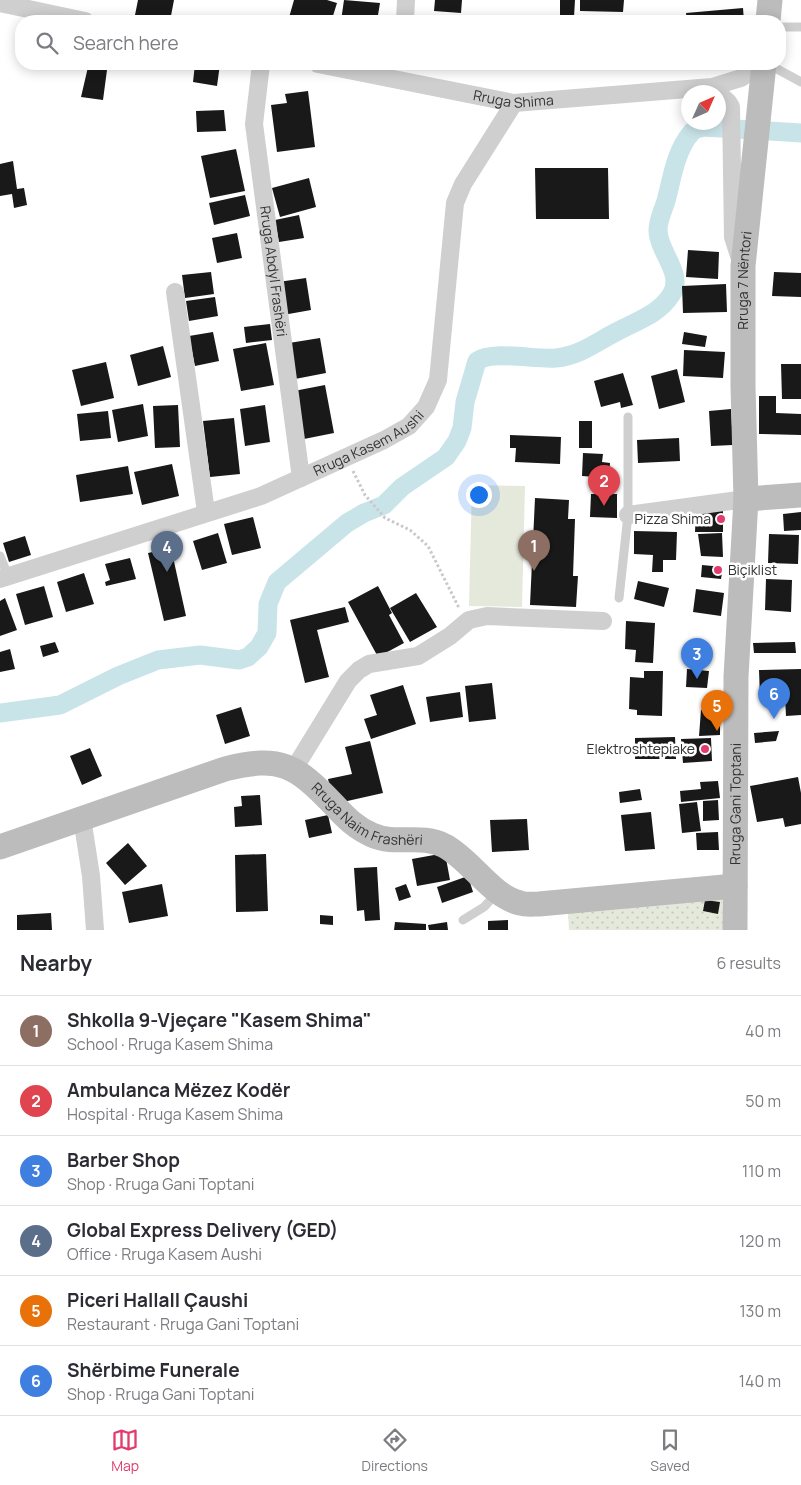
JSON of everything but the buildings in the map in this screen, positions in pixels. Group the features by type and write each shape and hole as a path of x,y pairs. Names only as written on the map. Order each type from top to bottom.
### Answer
{"main road":[{"path":"769,15 770,0"},
{"name":"Rruga 7 Nëntori","path":"746,499 742,266 762,70"},
{"path":"746,499 801,495"},
{"name":"Rruga Gani Toptani","path":"735,930 736,677 746,499"},
{"name":"Rruga Naim Frashëri","path":"0,847 246,763 262,762 294,769 315,785 356,828 375,836 394,840 414,838 429,840 446,846 474,867 498,892 520,904 539,904 735,886"}],"street":[{"path":"405,15 406,0"},
{"path":"0,3 57,15"},
{"name":"Rruga Abdyl Frashëri","path":"260,70 254,124 301,478"},
{"name":"Rruga Shima","path":"382,70 403,72 514,103 681,93"},
{"name":"Rruga Shima","path":"726,86 753,70"},
{"path":"726,100 732,116 733,237 742,266"},
{"name":"Rruga Kasem Aushi","path":"4,577 261,496 350,456 410,426 426,407 439,372 455,203 463,184 514,103"},
{"path":"175,292 206,512"},
{"path":"628,515 746,499"},
{"path":"294,769 348,681 359,670 369,664 418,656 450,636 469,620 487,616 603,621"},
{"path":"82,818 91,876 95,930"}],"lane":[{"path":"786,27 801,27"},
{"path":"779,70 801,82"},
{"path":"619,598 628,515 628,417"},
{"path":"0,556 4,577"},
{"path":"463,920 484,907 498,892"}],"path":[{"path":"350,456 353,475 372,504 385,518 410,530 428,546 457,604 469,620"}],"shaded area":[{"path":"472,485 525,486 522,607 469,606"},
{"path":"722,897 723,930 569,930 568,913"}],"waterway":[{"path":"0,713 60,705 118,676 158,660 200,655 239,660 248,657 259,647 267,633 268,604 277,582 347,523 364,513 384,505 402,487 446,457 457,441 462,428 465,402 477,361 493,356 565,357 588,348 647,316 666,302 671,295 675,279 659,238 658,226 678,157 692,132 704,127 801,133"}],"place":[{"name":"Ambulanca Mëzez Kodër","path":"604,506"},
{"name":"Pizza Shima","path":"721,519"},
{"name":"Biçiklist","path":"718,570"},
{"name":"Shkolla 9-Vjeçare \"Kasem Shima\"","path":"534,571"},
{"name":"Global Express Delivery (GED)","path":"167,572"},
{"name":"Barber Shop","path":"697,679"},
{"name":"Shërbime Funerale","path":"774,719"},
{"name":"Piceri Hallall Çaushi","path":"717,731"},
{"name":"Elektroshtepiake","path":"705,749"}]}
